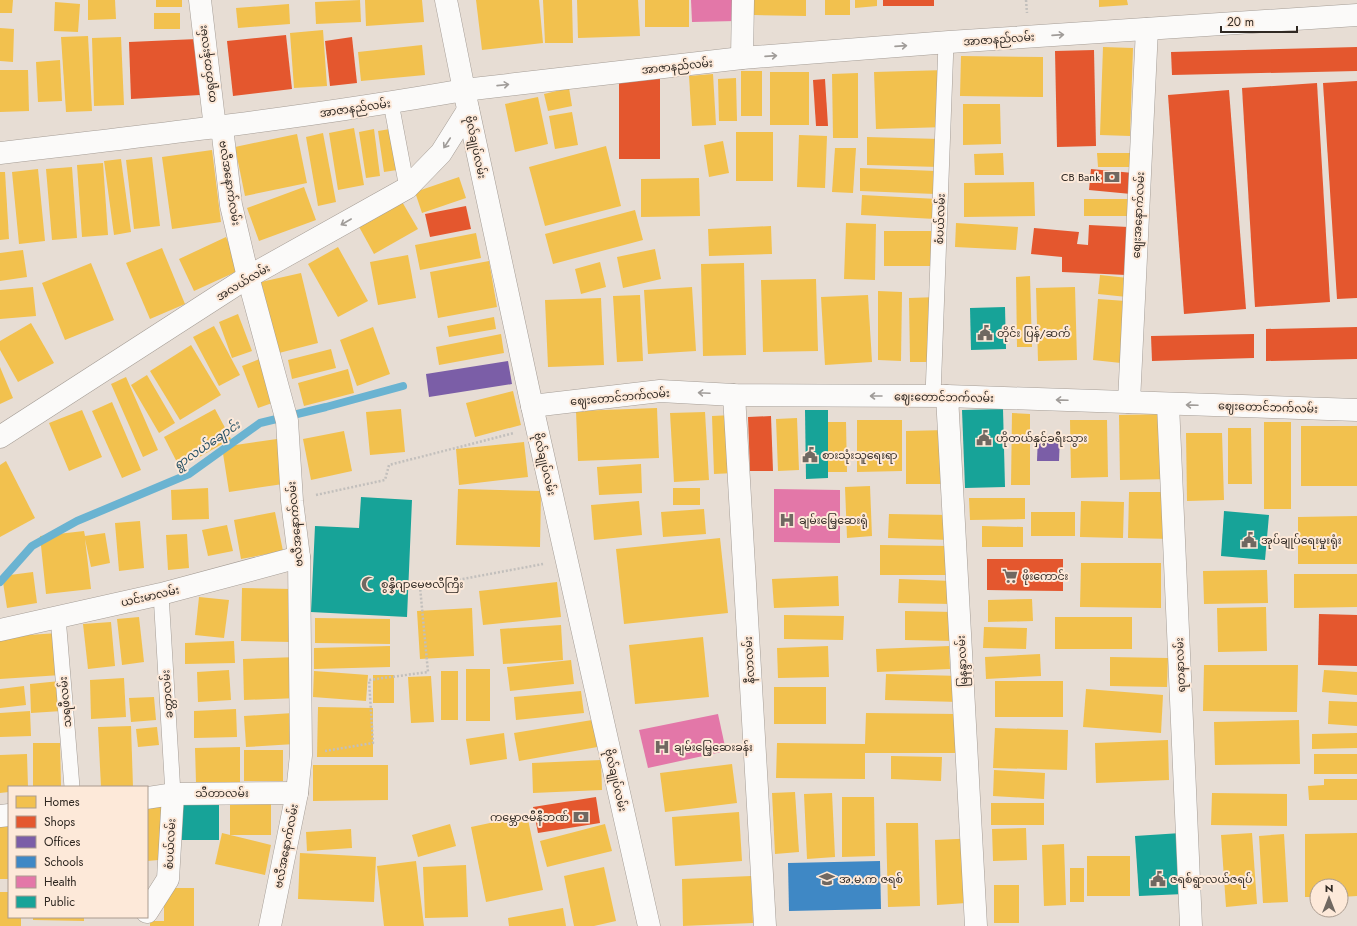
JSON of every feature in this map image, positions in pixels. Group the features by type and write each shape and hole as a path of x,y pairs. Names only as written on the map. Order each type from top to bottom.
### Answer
{"street":[{"name":"တရုတ်တန်းလမ်း","path":"200,0 218,127"},
{"name":"ဗိုလ်ချုပ်လမ်း","path":"446,0 536,427 649,926"},
{"path":"742,58 743,0"},
{"name":"အာဇာနည်လမ်း","path":"0,153 218,127 391,103 466,100 742,58 946,42 1357,15"},
{"name":"စျေးအနောက်လမ်း","path":"1129,402 1147,29"},
{"name":"အလယ်လမ်း","path":"0,437 248,277 407,188 441,153 466,100"},
{"name":"ဗလီအနောက်လမ်း","path":"218,127 231,205 248,277 287,421 292,500 299,558 301,755 297,793 270,926"},
{"name":"ဈေးတောင်ဘက်လမ်း","path":"532,406 660,391 734,395 940,396 1357,410"},
{"name":"နီလာလမ်း","path":"734,395 765,926"},
{"name":"မြနန္ဒာလမ်း","path":"940,396 976,926"},
{"name":"ရတနာလမ်း","path":"1168,404 1191,926"},
{"name":"ယင်းမာလမ်း","path":"0,630 161,594 299,558"},
{"name":"သီတာလမ်း","path":"148,798 173,794 297,793"},
{"name":"စံပယ်လမ်း","path":"148,910 168,879 173,794"},
{"path":"136,926 143,918"}],"lane":[{"name":"စံပယ်လမ်း","path":"940,396 946,42"},
{"path":"391,103 407,188"},
{"name":"ခတ္တာလမ်း","path":"161,594 173,794"},
{"name":"သရဖီလမ်း","path":"58,617 72,786"}],"path":[{"path":"292,500 385,480 389,465 536,427"},
{"path":"301,755 373,743 369,680 428,672 420,587 566,559"}],"building: Homes":[{"path":"0,0 13,0 12,13 0,13"},
{"path":"88,0 115,0 116,19 88,20"},
{"path":"156,0 182,0 182,7 156,7"},
{"path":"360,0 361,22 316,24 315,2"},
{"path":"365,0 422,0 424,22 366,26"},
{"path":"476,0 539,0 543,43 482,50"},
{"path":"543,0 572,0 573,43 545,43"},
{"path":"577,0 638,0 640,36 578,38"},
{"path":"645,0 689,0 689,27 645,27"},
{"path":"754,0 806,0 806,16 754,15"},
{"path":"825,0 850,0 850,15 825,15"},
{"path":"855,0 877,0 877,6 855,8"},
{"path":"1099,0 1127,0 1128,5 1099,7"},
{"path":"55,2 80,4 78,32 54,31"},
{"path":"289,4 290,24 238,28 236,8"},
{"path":"154,13 180,13 180,29 154,29"},
{"path":"0,28 14,29 13,62 0,61"},
{"path":"323,30 327,86 294,88 290,33"},
{"path":"88,36 92,111 66,112 61,37"},
{"path":"121,37 124,105 94,106 92,38"},
{"path":"422,45 425,75 361,81 358,52"},
{"path":"1103,47 1133,48 1130,136 1100,135"},
{"path":"961,56 1043,57 1043,97 960,96"},
{"path":"60,60 62,101 38,102 36,62"},
{"path":"0,70 28,70 29,111 0,112"},
{"path":"946,70 947,127 876,129 874,72"},
{"path":"741,71 762,71 762,116 741,116"},
{"path":"770,72 809,72 809,125 770,125"},
{"path":"858,73 858,138 833,138 832,74"},
{"path":"713,74 716,125 692,126 689,76"},
{"path":"736,78 737,121 719,121 718,79"},
{"path":"569,88 572,106 548,111 544,94"},
{"path":"538,97 548,144 515,152 505,104"},
{"path":"963,104 1000,104 1001,144 963,145"},
{"path":"572,112 578,145 555,149 549,116"},
{"path":"354,128 364,185 338,190 329,133"},
{"path":"374,129 380,176 366,178 359,132"},
{"path":"390,129 397,170 384,172 378,131"},
{"path":"736,132 773,132 773,181 736,181"},
{"path":"323,133 336,202 318,206 306,137"},
{"path":"297,134 307,183 245,196 235,147"},
{"path":"799,135 827,136 825,188 797,187"},
{"path":"867,137 940,139 939,167 867,165"},
{"path":"723,141 729,173 709,177 704,145"},
{"path":"606,146 621,206 545,226 529,167"},
{"path":"835,148 856,148 853,193 832,192"},
{"path":"212,150 221,222 172,229 162,157"},
{"path":"1003,153 1004,175 975,175 974,154"},
{"path":"1097,153 1136,153 1136,167 1098,167"},
{"path":"152,157 160,226 134,229 126,160"},
{"path":"121,159 131,232 114,235 104,161"},
{"path":"103,163 108,235 82,237 77,165"},
{"path":"72,167 77,238 52,240 46,169"},
{"path":"860,168 936,171 935,194 860,191"},
{"path":"38,169 45,241 19,244 12,172"},
{"path":"0,172 5,172 9,239 0,240"},
{"path":"459,177 466,198 422,213 415,192"},
{"path":"699,178 700,216 641,217 641,179"},
{"path":"1034,182 1035,216 964,217 964,183"},
{"path":"304,187 316,220 259,241 247,208"},
{"path":"862,195 937,199 935,219 861,215"},
{"path":"1084,199 1131,199 1131,216 1084,216"},
{"path":"401,200 418,229 374,254 358,225"},
{"path":"635,210 643,240 553,264 545,234"},
{"path":"846,223 876,224 875,280 844,279"},
{"path":"956,223 1018,227 1016,250 955,247"},
{"path":"771,226 772,254 709,256 708,229"},
{"path":"884,231 936,231 936,266 884,266"},
{"path":"476,233 481,258 420,270 415,245"},
{"path":"226,237 240,270 194,291 179,259"},
{"path":"338,247 368,301 338,317 308,264"},
{"path":"162,248 185,304 150,319 126,263"},
{"path":"655,249 661,279 623,288 617,257"},
{"path":"23,250 27,277 0,281 0,253"},
{"path":"408,255 416,298 378,305 370,262"},
{"path":"489,261 497,307 438,318 430,272"},
{"path":"600,262 606,287 581,294 575,269"},
{"path":"91,263 114,320 65,340 42,283"},
{"path":"744,263 746,355 703,356 701,264"},
{"path":"301,273 318,343 279,353 261,282"},
{"path":"1100,275 1128,278 1127,297 1098,294"},
{"path":"1030,276 1032,347 1017,347 1016,277"},
{"path":"816,279 818,351 763,352 761,280"},
{"path":"33,287 36,316 0,319 0,290"},
{"path":"692,287 696,351 648,354 644,290"},
{"path":"1075,287 1077,360 1038,361 1036,288"},
{"path":"878,291 902,292 901,361 878,360"},
{"path":"640,295 643,361 617,362 613,296"},
{"path":"868,295 872,362 825,365 821,297"},
{"path":"938,297 939,362 910,362 909,298"},
{"path":"601,298 604,365 548,367 545,300"},
{"path":"1098,299 1126,301 1121,363 1093,360"},
{"path":"238,314 252,351 232,358 219,322"},
{"path":"494,317 496,329 449,337 447,326"},
{"path":"31,323 54,363 18,382 0,350 0,341"},
{"path":"214,326 240,375 219,386 193,337"},
{"path":"373,327 390,374 357,386 340,340"},
{"path":"501,334 504,353 439,365 436,347"},
{"path":"191,345 221,395 180,420 150,371"},
{"path":"331,349 336,368 292,379 288,360"},
{"path":"262,358 278,401 258,408 242,366"},
{"path":"0,367 13,398 0,404"},
{"path":"348,369 354,393 304,406 298,383"},
{"path":"147,375 175,423 159,433 131,385"},
{"path":"126,377 158,450 143,457 111,384"},
{"path":"513,391 521,425 475,437 466,403"},
{"path":"112,402 141,470 122,478 92,411"},
{"path":"657,408 659,458 578,461 576,411"},
{"path":"215,409 231,439 180,468 164,437"},
{"path":"401,409 405,452 370,455 366,412"},
{"path":"82,410 102,457 69,471 49,423"},
{"path":"705,412 709,480 674,482 670,413"},
{"path":"1012,413 1030,414 1030,485 1011,485"},
{"path":"1171,414 1172,479 1120,480 1119,415"},
{"path":"733,415 735,473 714,474 712,416"},
{"path":"797,418 799,470 778,471 776,419"},
{"path":"857,420 902,420 902,471 857,472"},
{"path":"1070,420 1107,420 1108,477 1071,478"},
{"path":"828,422 846,422 847,472 828,472"},
{"path":"1264,422 1291,422 1291,509 1264,509"},
{"path":"1301,426 1357,426 1357,486 1301,486"},
{"path":"1228,428 1251,428 1252,484 1228,484"},
{"path":"946,430 947,484 906,484 906,431"},
{"path":"344,431 352,471 311,480 303,439"},
{"path":"1186,433 1222,433 1224,500 1187,501"},
{"path":"277,439 283,484 229,492 222,447"},
{"path":"524,442 528,477 459,485 456,449"},
{"path":"6,461 35,518 0,537 0,465"},
{"path":"641,464 642,493 599,495 597,467"},
{"path":"870,486 872,536 847,538 845,487"},
{"path":"208,488 209,519 172,520 171,490"},
{"path":"673,488 700,488 700,505 673,505"},
{"path":"458,489 541,491 540,547 456,545"},
{"path":"1129,492 1173,492 1172,539 1128,538"},
{"path":"969,498 1025,498 1025,519 970,520"},
{"path":"639,501 642,535 594,540 591,505"},
{"path":"1081,501 1124,502 1123,538 1080,537"},
{"path":"704,509 706,534 663,537 661,512"},
{"path":"275,512 283,551 241,559 234,520"},
{"path":"1031,512 1075,512 1075,536 1031,536"},
{"path":"889,514 951,515 950,540 888,538"},
{"path":"1357,516 1357,564 1298,564 1298,517"},
{"path":"140,521 144,568 119,571 115,523"},
{"path":"227,525 233,551 208,556 202,530"},
{"path":"982,526 1023,527 1023,547 982,547"},
{"path":"84,531 85,536 105,533 110,563 91,567 85,539 91,589 46,594 40,536"},
{"path":"187,534 189,568 168,570 166,535"},
{"path":"720,538 728,613 624,624 616,549"},
{"path":"880,545 948,546 948,575 880,575"},
{"path":"1081,563 1161,563 1161,608 1080,607"},
{"path":"1267,570 1268,603 1204,604 1203,571"},
{"path":"33,572 37,603 7,608 2,576"},
{"path":"1294,574 1357,574 1357,607 1294,608"},
{"path":"838,576 839,606 774,608 772,579"},
{"path":"899,579 952,581 951,604 898,603"},
{"path":"557,582 561,617 483,625 479,591"},
{"path":"242,588 292,589 291,642 241,641"},
{"path":"199,597 229,600 224,638 195,635"},
{"path":"1032,599 1033,621 988,622 988,600"},
{"path":"1266,607 1267,651 1218,652 1217,608"},
{"path":"472,608 474,656 420,659 417,611"},
{"path":"905,611 954,612 953,641 905,640"},
{"path":"784,615 844,616 843,640 784,639"},
{"path":"139,617 144,662 122,665 117,619"},
{"path":"1055,617 1132,617 1132,649 1055,649"},
{"path":"315,618 390,619 390,644 315,643"},
{"path":"111,622 115,666 88,669 83,624"},
{"path":"561,625 563,660 503,664 500,629"},
{"path":"984,627 1027,628 1026,649 983,648"},
{"path":"58,633 61,675 0,679 0,637"},
{"path":"703,637 709,697 635,704 629,645"},
{"path":"234,641 235,663 185,664 185,643"},
{"path":"390,646 390,667 314,669 314,648"},
{"path":"828,646 829,677 778,678 777,648"},
{"path":"949,646 950,669 877,672 876,649"},
{"path":"1040,654 1041,676 986,679 985,657"},
{"path":"298,657 299,698 244,700 243,659"},
{"path":"1110,657 1168,658 1167,687 1110,686"},
{"path":"571,660 574,684 510,691 507,667"},
{"path":"1204,665 1298,665 1297,712 1203,711"},
{"path":"466,669 490,669 490,721 466,721"},
{"path":"229,670 231,700 198,702 197,672"},
{"path":"1324,670 1357,672 1357,695 1322,692"},
{"path":"314,671 368,675 366,701 313,697"},
{"path":"441,671 458,671 458,720 441,720"},
{"path":"886,674 960,676 959,702 885,700"},
{"path":"373,675 394,675 394,703 373,703"},
{"path":"431,676 434,722 411,723 408,677"},
{"path":"124,678 126,717 91,719 90,680"},
{"path":"60,681 62,711 31,713 30,684"},
{"path":"995,681 1063,681 1063,717 995,717"},
{"path":"24,686 26,705 0,708 0,689"},
{"path":"774,687 826,687 826,724 774,724"},
{"path":"1086,689 1163,695 1161,733 1083,727"},
{"path":"581,691 584,713 516,720 514,697"},
{"path":"154,697 156,720 131,722 129,698"},
{"path":"1329,701 1357,702 1357,726 1328,724"},
{"path":"318,707 373,708 373,757 317,757"},
{"path":"236,709 237,737 194,738 194,711"},
{"path":"30,711 31,736 0,737 0,713"},
{"path":"293,713 295,744 246,747 244,716"},
{"path":"866,713 958,714 958,753 865,753 865,779 776,778 777,743 865,744"},
{"path":"598,719 603,746 519,761 514,733"},
{"path":"1299,720 1300,764 1215,765 1214,722"},
{"path":"131,726 133,786 101,786 98,727"},
{"path":"157,727 159,745 138,747 136,729"},
{"path":"995,728 1068,730 1067,770 993,768"},
{"path":"504,733 507,759 470,765 466,739"},
{"path":"1357,733 1357,748 1312,749 1312,734"},
{"path":"1168,740 1169,780 1096,783 1095,743"},
{"path":"33,743 60,743 61,786 33,786"},
{"path":"240,747 240,782 196,782 195,748"},
{"path":"244,750 283,750 283,781 244,781"},
{"path":"27,754 28,786 8,786 8,792 0,793 0,755"},
{"path":"1314,754 1357,754 1357,774 1314,774"},
{"path":"891,756 942,757 941,781 891,779"},
{"path":"601,760 602,790 533,793 532,763"},
{"path":"732,764 737,803 665,812 660,773"},
{"path":"313,765 388,765 388,800 313,801"},
{"path":"994,770 1045,773 1044,799 993,796"},
{"path":"1324,779 1357,779 1357,800 1309,800 1308,786 1324,785"},
{"path":"795,792 799,852 775,854 772,793"},
{"path":"832,793 835,857 807,859 804,794"},
{"path":"1212,793 1287,794 1287,826 1211,825"},
{"path":"842,797 874,797 875,856 842,857"},
{"path":"230,801 271,801 271,835 230,835"},
{"path":"167,802 170,859 148,861 148,803"},
{"path":"991,803 1044,803 1044,825 991,825"},
{"path":"739,812 742,861 675,866 672,817"},
{"path":"527,815 543,890 486,902 471,827"},
{"path":"0,819 8,819 8,879 0,879"},
{"path":"886,823 918,823 920,906 888,907"},
{"path":"450,824 456,846 418,857 412,835"},
{"path":"605,824 612,851 547,867 540,841"},
{"path":"1026,828 1027,860 993,861 992,829"},
{"path":"351,829 352,848 307,851 306,832"},
{"path":"222,833 271,845 265,875 215,864"},
{"path":"1252,833 1257,904 1226,907 1221,835"},
{"path":"1357,833 1357,896 1349,896 1349,878 1309,878 1309,897 1305,897 1305,834"},
{"path":"1284,834 1288,902 1263,903 1259,836"},
{"path":"979,838 981,902 937,905 935,840"},
{"path":"1064,844 1066,905 1044,906 1042,845"},
{"path":"300,853 376,857 374,902 298,899"},
{"path":"1087,856 1130,856 1130,896 1087,896"},
{"path":"416,861 424,926 384,926 377,866"},
{"path":"466,865 468,917 425,918 423,867"},
{"path":"604,867 616,921 594,926 574,926 564,876"},
{"path":"1070,868 1084,868 1084,902 1070,902"},
{"path":"751,876 753,923 683,926 682,879"},
{"path":"994,885 1019,885 1019,923 994,923"},
{"path":"164,888 194,888 194,926 150,926 150,921 164,921"},
{"path":"0,892 8,892 8,918 21,918 21,926 0,926"},
{"path":"563,908 566,926 509,926 508,918"},
{"path":"33,918 84,918 84,921 33,920"}],"building: Shops":[{"path":"883,0 934,0 934,6 883,6"},
{"path":"286,35 292,89 233,96 227,41"},
{"path":"352,37 357,83 330,86 325,41"},
{"path":"197,39 200,95 131,99 129,42"},
{"path":"1357,47 1357,71 1172,75 1171,52"},
{"path":"1094,50 1096,146 1057,147 1055,51"},
{"path":"619,78 660,78 660,159 619,159"},
{"path":"825,79 828,126 816,126 813,80"},
{"path":"1357,81 1357,298 1337,299 1323,83"},
{"path":"1317,83 1330,302 1255,307 1242,88"},
{"path":"1229,90 1246,309 1184,314 1168,95"},
{"path":"1091,169 1133,173 1131,194 1089,190"},
{"path":"466,206 471,229 430,237 425,214"},
{"path":"1089,225 1128,227 1126,275 1062,272 1062,257 1031,254 1034,228 1079,232 1077,244 1088,245"},
{"path":"1357,327 1357,359 1266,361 1266,329"},
{"path":"1254,334 1254,358 1152,361 1151,336"},
{"path":"771,416 773,471 750,471 748,417"},
{"path":"987,559 1063,559 1063,591 987,590"},
{"path":"1319,614 1357,615 1357,666 1318,665"},
{"path":"596,797 600,823 538,833 533,807"}],"building: Offices":[{"path":"508,361 512,384 429,397 426,374"},
{"path":"1038,435 1060,436 1059,461 1037,461"}],"building: Schools":[{"path":"880,861 881,909 789,911 788,863"}],"building: Health":[{"path":"691,0 736,0 736,21 692,22"},
{"path":"774,489 840,490 840,543 774,542"},
{"path":"718,714 726,751 648,768 639,730"}],"building: Public":[{"path":"1005,307 1006,349 971,350 970,308"},
{"path":"1003,409 1005,487 965,488 962,410"},
{"path":"805,410 828,410 828,478 806,479"},
{"path":"361,497 412,500 407,617 311,612 315,526 359,528"},
{"path":"1224,511 1269,515 1265,560 1221,556"},
{"path":"180,799 219,799 219,840 180,840"},
{"path":"1181,833 1184,894 1139,896 1135,836"}],"waterway":[{"name":"ရွာလယ်ချောင်း","path":"0,582 32,546 77,521 189,474 260,423 403,386"}],"place":[{"name":"CB Bank","path":"1112,177"},
{"name":"တိုင်း ပြန်/ဆက်","path":"985,333"},
{"name":"ဟိုတယ်နှင့်ခရီးသွား","path":"984,438"},
{"name":"စားသုံးသူရေးရာ","path":"810,455"},
{"name":"ချမ်းမြေ့ဆေးရုံ","path":"787,520"},
{"name":"အုပ်ချုပ်ရေးမှုးရုံး","path":"1249,540"},
{"name":"ဖိုးကောင်း","path":"1010,576"},
{"name":"စွန္နီဂျာမေဗလီကြီး","path":"369,584"},
{"name":"ချမ်းမြေ့ဆေးခန်း","path":"662,747"},
{"name":"ကမ္ဘောဇမီနီဘဏ်","path":"581,817"},
{"name":"အ.မ.က ဇရစ်","path":"827,879"},
{"name":"ဇရစ်ရွာလယ်ဇရပ်","path":"1158,879"}]}
